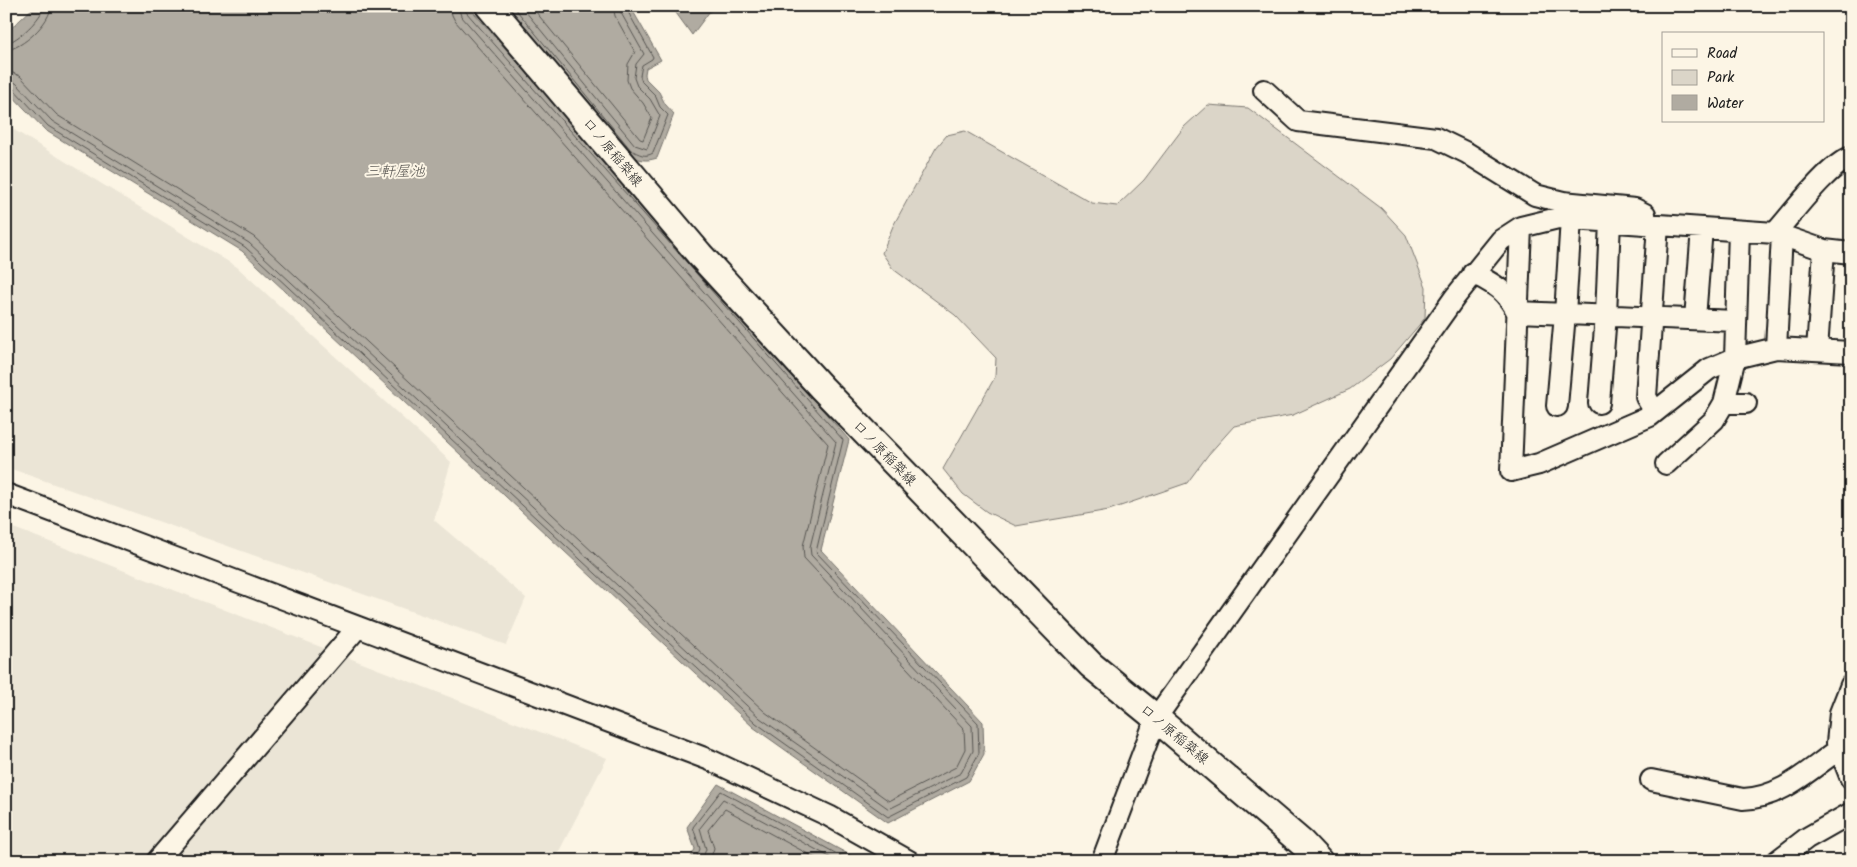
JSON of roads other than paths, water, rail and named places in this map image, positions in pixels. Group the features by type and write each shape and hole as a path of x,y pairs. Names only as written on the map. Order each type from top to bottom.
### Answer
{"main road":[{"name":"口ノ原稲築線","path":"489,6 700,255 822,388 1091,665 1302,842 1319,861"}],"street":[{"path":"1264,90 1298,121 1436,138 1467,153 1535,195 1563,202 1635,209 1645,214 1652,225 1652,317 1646,397 1655,412"},
{"path":"1776,348 1779,234 1825,176 1845,159 1851,157"},
{"path":"1102,861 1156,718 1473,272 1501,240 1520,227 1558,218 1570,218 1779,234 1824,250 1851,253"},
{"path":"1557,406 1565,314 1570,218"},
{"path":"1600,404 1610,222"},
{"path":"1520,227 1511,471 1539,464 1655,412 1709,369 1735,358 1776,348 1851,352"},
{"path":"1695,319 1702,228"},
{"path":"1666,464 1714,420 1724,403 1735,358 1739,231"},
{"path":"1817,350 1824,250"},
{"path":"1473,272 1502,290 1509,297 1518,312"},
{"path":"1518,312 1736,321"},
{"path":"1724,403 1746,403"},
{"path":"6,494 710,760 829,816 909,861"},
{"path":"157,861 358,627"},
{"path":"1851,685 1840,713 1837,733 1838,750 1851,779"},
{"path":"1651,780 1744,799 1754,798 1770,795 1782,789 1838,750"},
{"path":"1777,861 1807,838 1851,813"}],"water":[{"name":"三軒屋池","path":"35,6 468,6 849,440 821,550 983,722 984,754 969,781 888,823 753,727 242,251 45,130 6,89 6,33"},
{"path":"506,6 630,6 661,60 646,68 646,79 659,92 665,104 674,114 657,158 642,160 628,154"},
{"path":"671,6 719,6 710,11 692,35"},
{"path":"718,784 861,861 689,861 695,849 687,827"}]}
